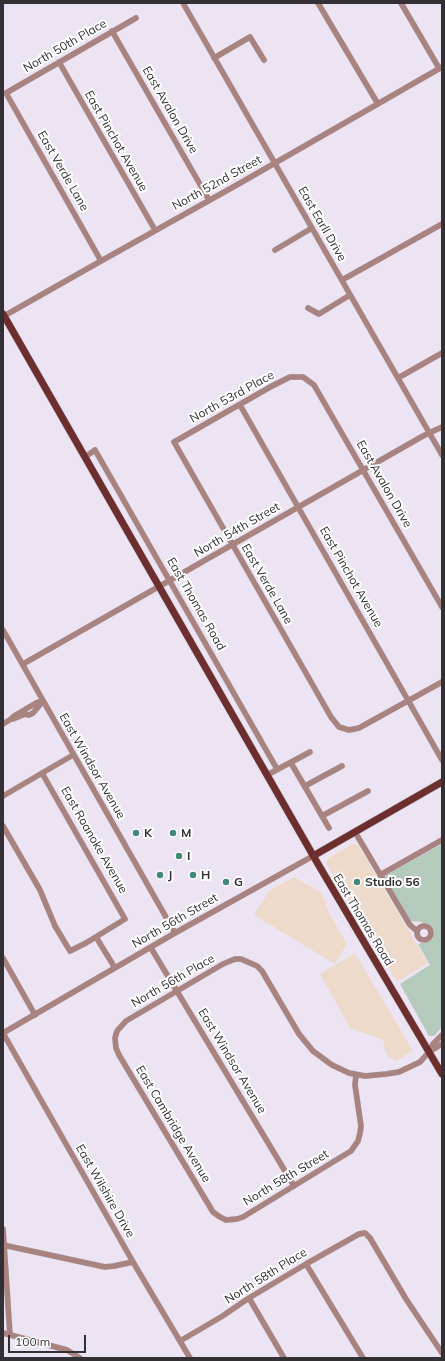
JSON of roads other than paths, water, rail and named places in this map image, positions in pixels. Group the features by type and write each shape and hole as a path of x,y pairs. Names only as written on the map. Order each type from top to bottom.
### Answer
{"main road":[{"name":"East Thomas Road","path":"3,316 313,856 442,1074"},
{"name":"North 56th Street","path":"313,856 442,782"}],"street":[{"name":"East Earll Drive","path":"183,3 442,455"},
{"path":"318,3 378,104"},
{"path":"401,3 440,67"},
{"name":"North 50th Place","path":"6,93 136,18"},
{"name":"East Avalon Drive","path":"112,32 209,200"},
{"path":"214,58 250,37 257,46 264,60"},
{"name":"East Pinchot Avenue","path":"59,62 155,230"},
{"name":"North 52nd Street","path":"3,316 275,163 440,67"},
{"name":"East Verde Lane","path":"6,93 101,261"},
{"path":"342,280 442,224"},
{"path":"275,250 312,228"},
{"path":"308,308 319,314 350,295"},
{"path":"398,378 442,353"},
{"name":"North 53rd Place","path":"174,442 272,386 290,377 303,377"},
{"name":"East Avalon Drive","path":"303,377 314,385 442,607"},
{"name":"East Pinchot Avenue","path":"240,405 442,760"},
{"name":"North 54th Street","path":"22,664 429,433 442,428"},
{"name":"East Verde Lane","path":"174,442 331,717 339,727 349,730 359,728 409,700"},
{"name":"East Thomas Road","path":"85,457 95,450 277,769"},
{"name":"East Windsor Avenue","path":"3,630 175,933"},
{"path":"409,700 442,682"},
{"path":"3,724 11,719 18,718 24,712 29,715 33,713 43,701"},
{"path":"267,775 292,763 310,752"},
{"path":"3,796 74,755"},
{"path":"292,763 329,828"},
{"path":"305,786 342,766"},
{"name":"East Roanoke Avenue","path":"42,773 125,919 96,937"},
{"path":"322,816 368,791"},
{"path":"3,826 40,890 55,926 70,951 96,937 115,968"},
{"path":"355,832 410,925 417,931"},
{"path":"380,875 442,840"},
{"name":"North 56th Street","path":"3,1033 175,933 313,856"},
{"name":"East Windsor Avenue","path":"151,948 294,1186"},
{"path":"3,958 35,1015"},
{"name":"North 56th Place","path":"117,1032 126,1021 228,962 241,959 257,966 262,971 299,1034 313,1051 332,1065 356,1075"},
{"name":"East Cambridge Avenue","path":"117,1032 115,1042 119,1054 213,1212 226,1220"},
{"name":"East Wilshire Drive","path":"3,1033 133,1262 190,1358"},
{"path":"356,1075 399,1072 420,1062 429,1052 433,1044 442,1035"},
{"path":"429,1052 442,1044"},
{"name":"North 58th Street","path":"226,1220 237,1219 243,1216 346,1155 354,1148 361,1126 354,1085 356,1075"},
{"path":"3,1228 10,1334"},
{"name":"North 58th Place","path":"180,1341 306,1264 359,1234 365,1233 370,1238 406,1299 442,1353"},
{"path":"4,1245 105,1267 133,1262"},
{"path":"306,1264 363,1358"},
{"path":"249,1298 284,1358"},
{"path":"3,1333 66,1350 80,1358"}],"place":[{"name":"K","path":"136,833"},
{"name":"M","path":"173,833"},
{"name":"I","path":"179,856"},
{"name":"J","path":"160,875"},
{"name":"H","path":"193,875"},
{"name":"G","path":"226,882"},
{"name":"Studio 56","path":"357,882"}]}
